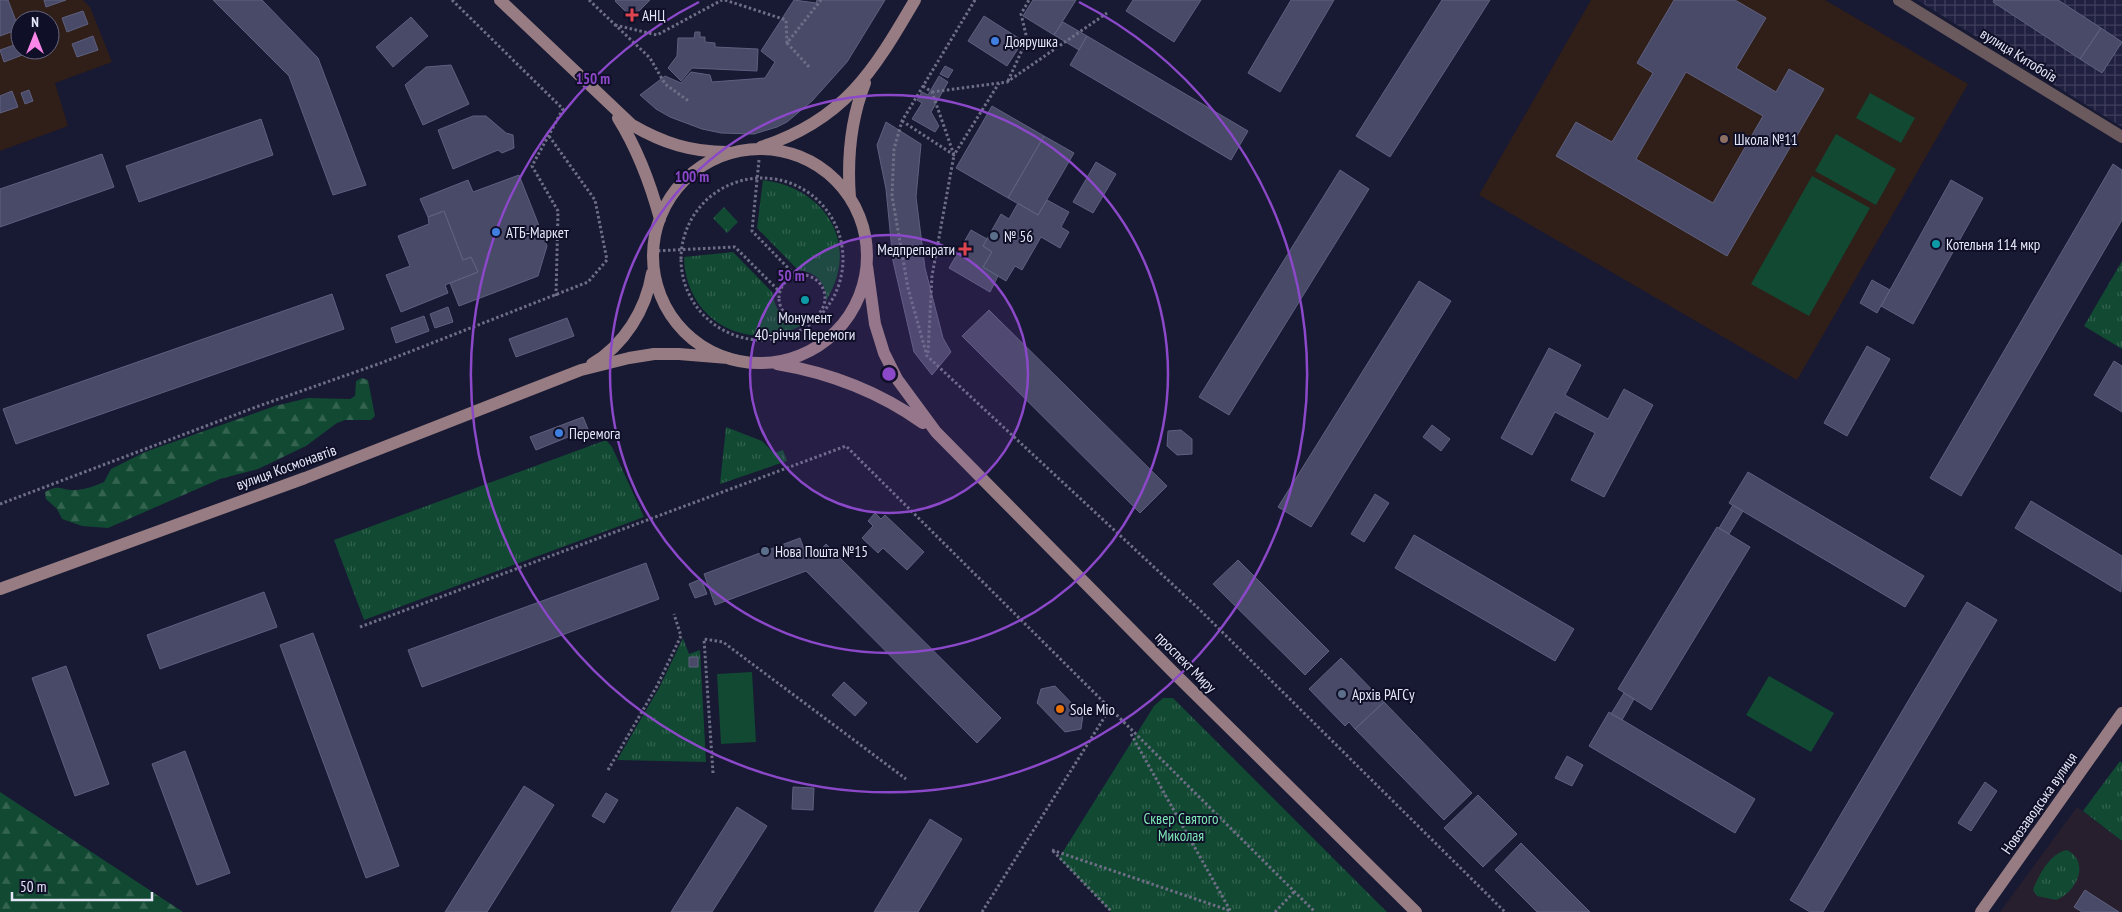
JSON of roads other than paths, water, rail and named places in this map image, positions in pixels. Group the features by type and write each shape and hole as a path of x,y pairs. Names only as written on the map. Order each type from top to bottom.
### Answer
{"main road":[{"path":"500,0 612,107 640,130 656,139 681,148 708,152 757,150 791,154 814,164 834,179 850,198"},
{"path":"757,150 804,130 826,116 847,99 867,77 915,0"},
{"path":"850,198 848,162 851,134 856,108 867,77"},
{"path":"612,107 633,142 660,219"},
{"path":"735,152 710,162 689,176 672,196 660,219 653,251 653,268 661,298 677,324 700,345 728,358 748,362 769,363 784,361 812,350 836,332 854,308 860,295 867,266"},
{"name":"проспект Миру","path":"850,198 864,230 875,324 884,353 897,379 936,432 1172,671 1416,912"},
{"name":"вулиця Космонавтів","path":"581,370 611,349 635,320 650,286 653,268"},
{"name":"вулиця Космонавтів","path":"0,589 305,478 581,370 621,359 654,354 728,358"},
{"name":"проспект Миру","path":"769,363 808,369 846,380 882,397 936,432"},
{"name":"Новозаводська вулиця","path":"1982,912 2122,713"}],"street":[{"name":"вулиця Китобоїв","path":"1899,0 2122,137"}],"place":[{"name":"АНЦ","path":"632,15"},
{"name":"Доярушка","path":"995,41"},
{"name":"Школа №11","path":"1724,139"},
{"name":"АТБ-Маркет","path":"496,232"},
{"name":"№ 56","path":"994,236"},
{"name":"Котельня 114 мкр","path":"1936,244"},
{"name":"Медпрепарати","path":"965,249"},
{"name":"Монумент 40-річчя Перемоги","path":"805,300"},
{"name":"Перемога","path":"559,433"},
{"name":"Нова Пошта №15","path":"765,551"},
{"name":"Архів РАГСу","path":"1342,694"},
{"name":"Sole Mio","path":"1060,709"}],"park label":[{"name":"Сквер Святого Миколая","path":"1181,826"}]}
